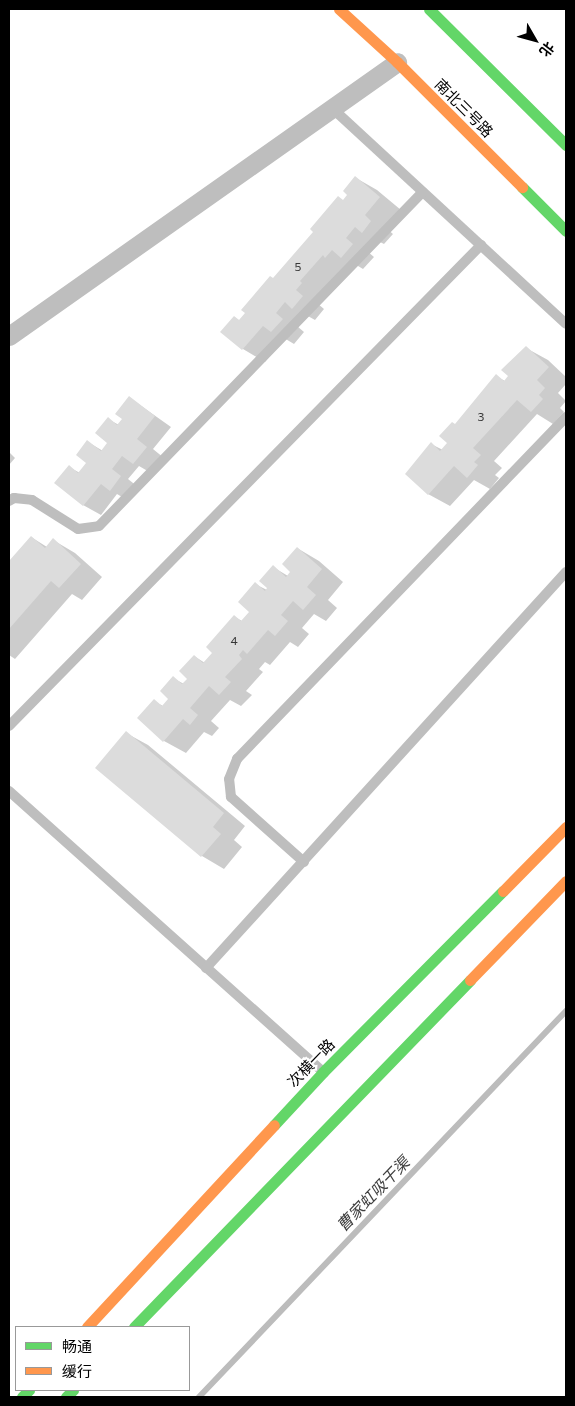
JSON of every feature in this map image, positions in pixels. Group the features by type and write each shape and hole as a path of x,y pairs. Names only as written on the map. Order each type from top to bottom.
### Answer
{"main road":[{"name":"南北三号路","path":"339,9 397,62 566,232"},
{"path":"429,9 566,145"},
{"name":"次横一路","path":"88,1326 322,1072 566,827"},
{"path":"135,1326 566,881"}],"street":[{"path":"9,336 397,62"}],"lane":[{"path":"332,108 566,324"},
{"path":"9,501 14,498 32,500 78,529 99,526 423,192"},
{"path":"9,726 481,245"},
{"path":"304,862 231,797 229,779 237,759 566,417"},
{"path":"206,968 566,572"},
{"path":"9,791 322,1072"}],"building":[{"path":"355,176 380,197 365,215 371,221 362,233 355,227 346,238 353,244 341,258 332,250 325,258 323,255 300,281 302,283 296,290 303,296 292,309 285,302 276,313 283,319 271,332 263,326 242,350 220,332 234,316 239,320 245,313 241,310 270,276 273,278 313,232 310,229 338,196 343,200 347,195 343,191"},
{"path":"526,346 549,367 537,380 545,388 539,395 543,399 531,412 517,400 473,448 481,455 474,462 478,465 467,478 454,466 428,495 405,474 431,442 440,451 447,443 439,436 452,422 455,424 496,374 504,381 508,376 501,370"},
{"path":"129,396 155,416 137,439 147,447 133,464 122,456 112,469 121,476 110,491 101,484 83,506 54,483 69,465 78,473 86,463 76,455 87,440 101,451 107,443 95,433 108,417 117,425 122,419 115,414"},
{"path":"31,536 45,548 53,538 81,564 59,588 51,581 9,629 9,561"},
{"path":"297,547 322,569 307,587 316,595 303,610 293,601 281,615 288,621 275,636 268,630 247,654 243,650 239,655 242,659 225,677 231,682 219,695 209,686 190,708 198,715 190,725 183,719 163,742 137,718 154,699 162,706 168,699 160,691 173,676 182,684 187,679 179,671 194,655 203,663 212,653 206,647 234,615 241,621 249,612 238,602 255,582 265,591 267,588 259,581 273,565 286,577 290,572 282,564"},
{"path":"126,731 224,813 213,827 221,834 201,857 95,768"}],"waterway":[{"name":"曹家虹吸干渠","path":"199,1397 566,1011"}],"traffic: fast":[{"path":"429,9 566,145"},
{"path":"522,187 566,231"},
{"path":"274,1125 323,1072 503,891"},
{"path":"135,1326 470,980"},
{"path":"22,1397 28,1391"},
{"path":"66,1397 72,1391"}],"traffic: slow":[{"path":"339,9 397,62 522,187"},
{"path":"503,891 566,827"},
{"path":"470,980 566,881"},
{"path":"88,1326 274,1125"}]}
